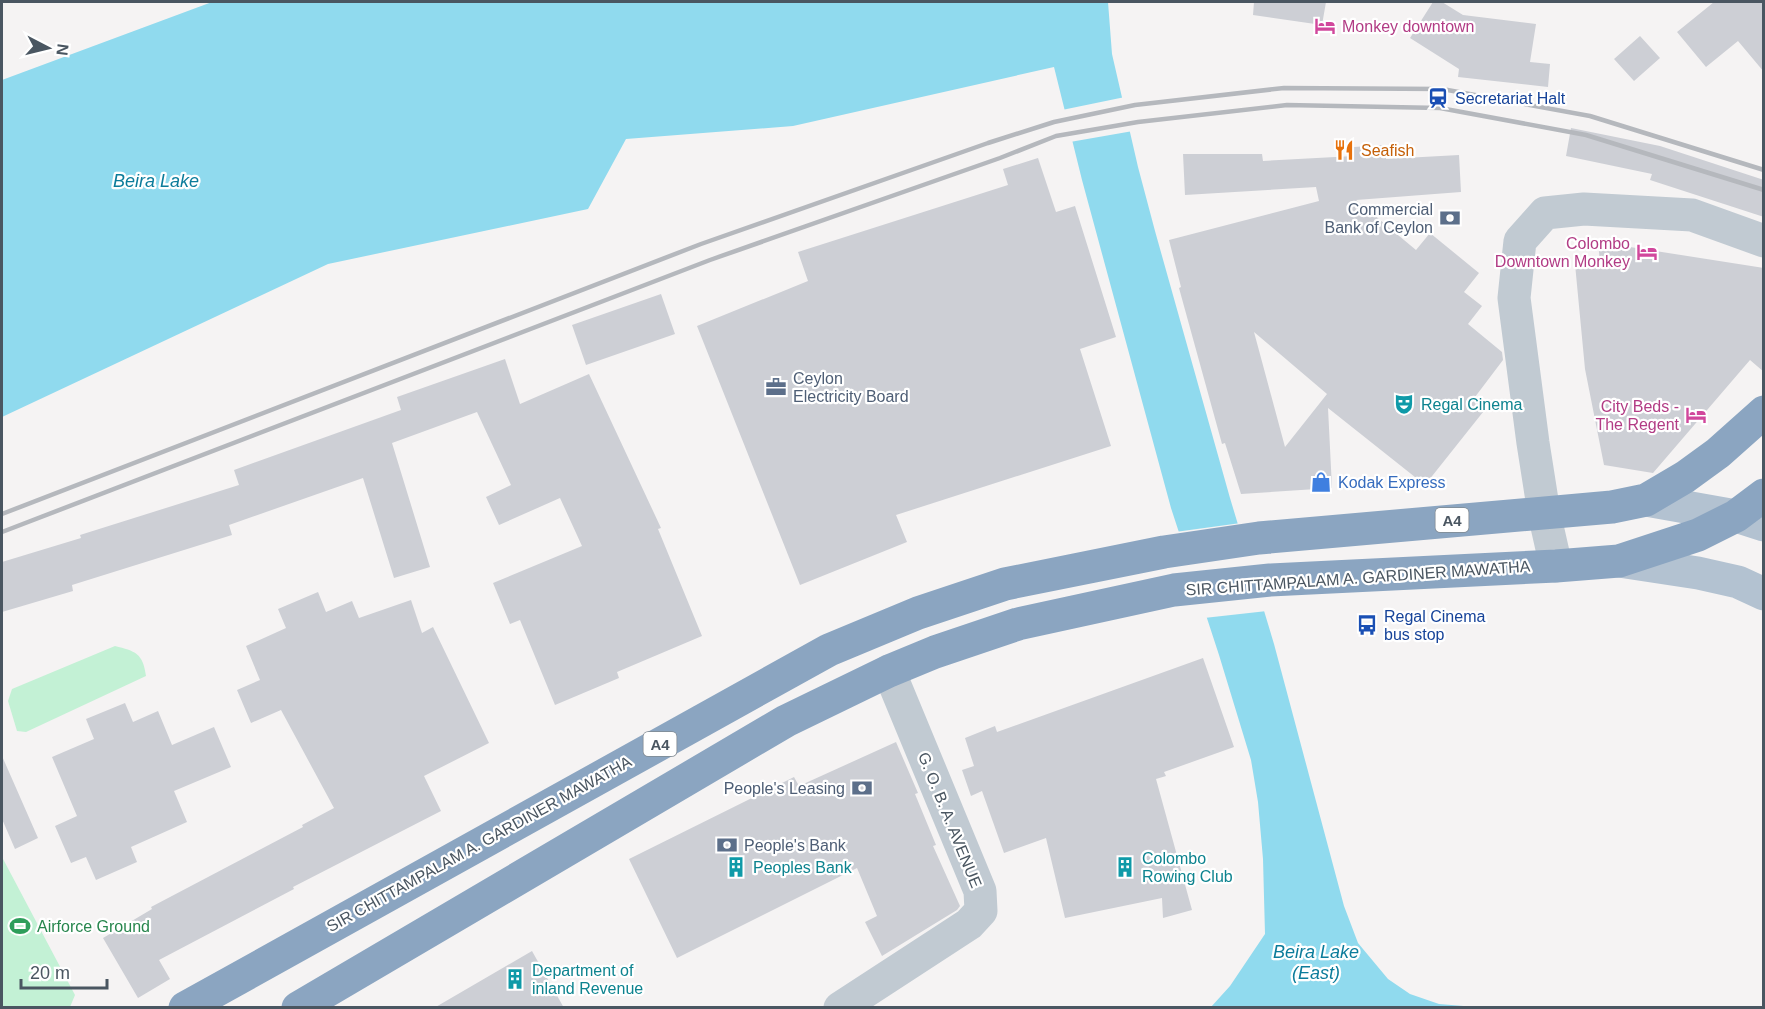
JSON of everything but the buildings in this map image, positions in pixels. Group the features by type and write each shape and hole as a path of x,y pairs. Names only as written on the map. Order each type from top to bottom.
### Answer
{"highway":[{"name":"SIR CHITTAMPALAM A. GARDINER MAWATHA","path":"185,1008 829,650 918,613 1005,584 1164,552 1259,538 1612,507 1646,500 1685,477 1718,453 1764,412"},
{"name":"SIR CHITTAMPALAM A. GARDINER MAWATHA","path":"298,1008 786,721 934,652 1018,624 1174,590 1270,580 1619,561 1750,520 1764,495"}],"main road":[{"path":"1646,500 1750,520"},
{"path":"1619,561 1698,573 1738,582 1764,594"}],"street":[{"path":"1557,566 1544,513 1533,443 1515,298 1520,241 1545,213 1584,209 1692,215 1764,241"},
{"name":"G. O. B. A. AVENUE","path":"840,1008 969,924 981,911 980,891 889,671"}],"green space":[{"path":"115,646 137,654 143,662 146,676 26,732 17,731 8,701 12,689"},
{"name":"Airforce Ground","path":"2,857 75,995 70,1007 2,1007"}],"water":[{"name":"Beira Lake","path":"212,2 1108,2 1112,54 1138,167 1230,498 1274,644 1344,906 1358,943 1388,979 1410,994 1439,1004 1476,1007 1211,1007 1230,986 1265,934 1263,859 1258,802 1251,760 1171,508 1082,180 1054,67 793,126 626,139 588,209 328,264 2,417 2,80"}],"pier":[{"path":"1125,97 1133,131 1070,142 1062,110"},
{"path":"1241,523 1267,611 1204,618 1175,532"}],"railway":[{"path":"2,514 701,244 988,143 1054,122 1135,105 1284,88 1442,89 1590,116 1764,170"},
{"path":"2,532 710,260 1000,158 1056,136 1138,122 1287,105 1440,108 1586,135 1764,190"}],"place":[{"name":"Monkey downtown","path":"1325,26"},
{"name":"Secretariat Halt","path":"1438,98"},
{"name":"Seafish","path":"1344,150"},
{"name":"Commercial Bank of Ceylon","path":"1450,218"},
{"name":"Colombo Downtown Monkey","path":"1647,252"},
{"name":"Ceylon Electricity Board","path":"776,387"},
{"name":"Regal Cinema","path":"1404,404"},
{"name":"City Beds - The Regent","path":"1696,415"},
{"name":"Kodak Express","path":"1321,482"},
{"name":"Regal Cinema bus stop","path":"1367,625"},
{"name":"People's Leasing","path":"862,788"},
{"name":"People's Bank","path":"727,845"},
{"name":"Peoples Bank","path":"736,867"},
{"name":"Colombo Rowing Club","path":"1125,867"},
{"name":"Airforce Ground","path":"20,926"},
{"name":"Department of inland Revenue","path":"515,979"}],"water label":[{"name":"Beira Lake (East)","path":"1316,962"}]}
